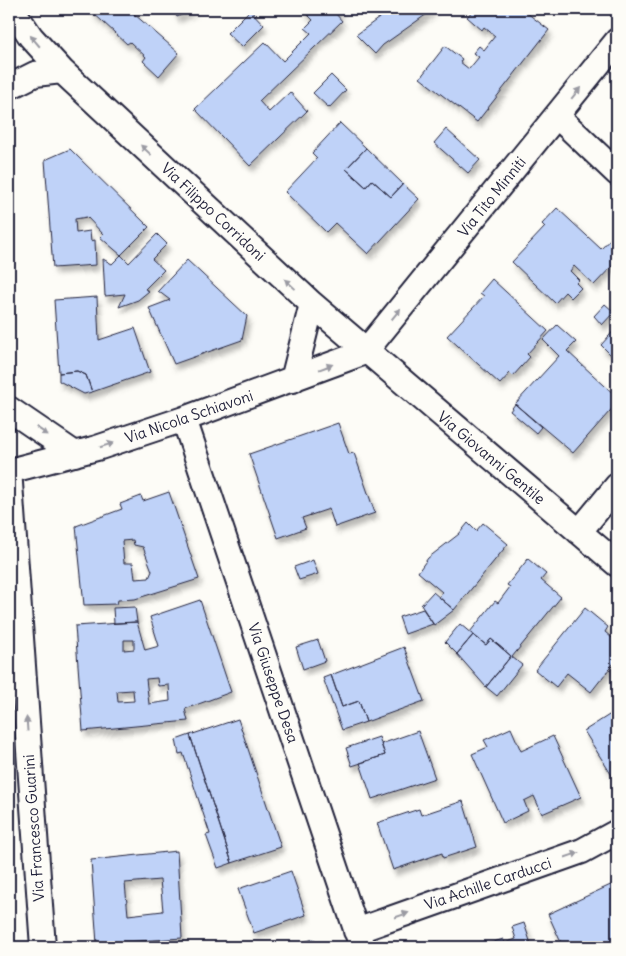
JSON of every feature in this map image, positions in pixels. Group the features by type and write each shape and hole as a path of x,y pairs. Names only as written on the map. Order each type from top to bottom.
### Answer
{"street":[{"name":"Via Filippo Corridoni","path":"12,9 32,37 62,71 366,352"},
{"name":"Via Tito Minniti","path":"366,352 617,41"},
{"path":"9,87 36,74 62,71"},
{"path":"557,116 617,173"},
{"path":"293,380 312,304"},
{"name":"Via Nicola Schiavoni","path":"9,471 75,454 184,419 366,352"},
{"name":"Via Giovanni Gentile","path":"366,352 617,564"},
{"path":"9,409 75,454"},
{"name":"Via Giuseppe Desa","path":"184,419 359,939"},
{"name":"Via Francesco Guarini","path":"9,471 43,947"},
{"path":"578,532 617,486"},
{"name":"Via Achille Carducci","path":"359,939 582,851 617,832"}],"building":[{"path":"93,9 139,9 134,14 179,53 159,76 143,61 146,57 130,42 127,44 91,11"},
{"path":"173,9 194,9 177,17"},
{"path":"302,9 343,9 336,14 342,21 259,101 269,112 290,92 307,111 250,166 195,109 265,42 283,61 311,33 305,28 313,20"},
{"path":"384,9 434,9 383,45 375,54 356,35 387,12"},
{"path":"474,9 522,9 549,30 477,122 420,78 445,46 462,59 460,62 469,69 479,57 473,53 479,46 484,50 495,36 484,27 482,30 467,17"},
{"path":"250,10 264,25 242,47 227,33"},
{"path":"331,75 346,90 329,108 313,93"},
{"path":"340,123 366,148 346,169 366,187 372,180 391,197 403,184 419,199 368,254 335,223 326,232 285,192 317,158 312,153"},
{"path":"446,129 480,160 468,173 434,143"},
{"path":"366,148 403,184 391,197 372,180 366,187 346,169"},
{"path":"70,149 149,227 121,255 100,237 103,234 87,217 75,219 76,233 90,231 91,241 95,240 96,265 53,268 45,160"},
{"path":"557,208 601,249 614,235 617,238 617,265 615,263 594,285 574,266 570,271 579,280 576,283 581,288 571,298 565,292 555,303 512,262 545,227 542,224"},
{"path":"157,234 167,244 152,259 164,270 145,289 149,291 138,300 119,307 125,294 105,296 103,259 112,264 121,255 129,263"},
{"path":"187,260 247,316 242,340 174,364 149,308 170,300 158,291"},
{"path":"492,279 548,331 527,354 530,357 513,376 510,373 500,384 447,336 484,296 480,293"},
{"path":"97,297 99,340 135,328 150,372 92,392 86,375 77,371 59,373 54,300"},
{"path":"605,304 614,312 602,325 594,316"},
{"path":"557,325 576,342 567,351 617,397 617,403 573,453 515,404 559,356 543,340"},
{"path":"617,327 617,361 601,345"},
{"path":"77,371 86,375 92,392 84,394 59,381 59,373"},
{"path":"515,404 541,427 536,433 510,411"},
{"path":"338,423 349,454 354,453 375,513 335,527 329,509 302,518 306,528 278,538 249,454"},
{"path":"169,492 199,579 135,599 118,600 117,604 84,605 76,526 122,509 120,504 141,496 143,501","holes":["133,540 134,545 143,547 152,571 149,578 135,579 133,563 124,563 122,541"]},
{"path":"468,523 476,531 483,523 508,544 454,610 439,597 442,592 418,572 428,558 459,534"},
{"path":"528,559 546,574 541,580 561,597 512,657 522,665 497,696 486,687 511,656 491,639 486,645 470,632 495,601 498,603 510,587 507,585"},
{"path":"313,560 318,574 299,580 294,567"},
{"path":"433,592 454,610 434,625 421,605"},
{"path":"200,600 231,692 185,709 188,721 83,731 75,626 137,622 145,650 159,646 150,617","holes":["124,640 134,640 134,649 124,650","157,678 158,686 169,685 170,701 149,704 146,679","133,690 134,701 118,702 117,691"]},
{"path":"135,607 137,622 114,623 113,608"},
{"path":"585,608 608,627 605,632 617,642 617,659 591,692 567,673 556,687 535,670"},
{"path":"423,609 433,624 405,634 399,617"},
{"path":"460,624 473,635 457,654 445,642"},
{"path":"473,635 486,645 491,639 511,656 486,687 457,654"},
{"path":"318,640 325,661 303,669 296,647"},
{"path":"404,647 424,701 366,722 359,701 342,707 331,675"},
{"path":"331,675 342,707 359,701 366,722 342,730 323,678"},
{"path":"617,710 617,781 616,782 584,731"},
{"path":"238,719 281,847 232,863 190,735"},
{"path":"511,728 521,751 553,736 581,797 542,814 534,796 524,801 528,811 503,823 472,754 488,747 484,740"},
{"path":"418,731 435,778 372,799 360,763 385,755 381,744"},
{"path":"190,735 232,863 218,868 206,835 210,834 183,753 179,754 176,740"},
{"path":"379,737 385,755 352,766 346,748"},
{"path":"463,801 477,847 443,858 442,853 393,870 377,823 419,809 421,815"},
{"path":"177,851 182,938 97,944 91,860","holes":["160,880 163,911 128,915 125,883"]},
{"path":"291,871 306,915 254,933 238,889"},
{"path":"617,882 617,945 612,947 563,947 548,914"},
{"path":"524,923 532,947 479,947 503,939 505,943 516,939 512,927"},
{"path":"314,939 316,947 284,947"}]}
